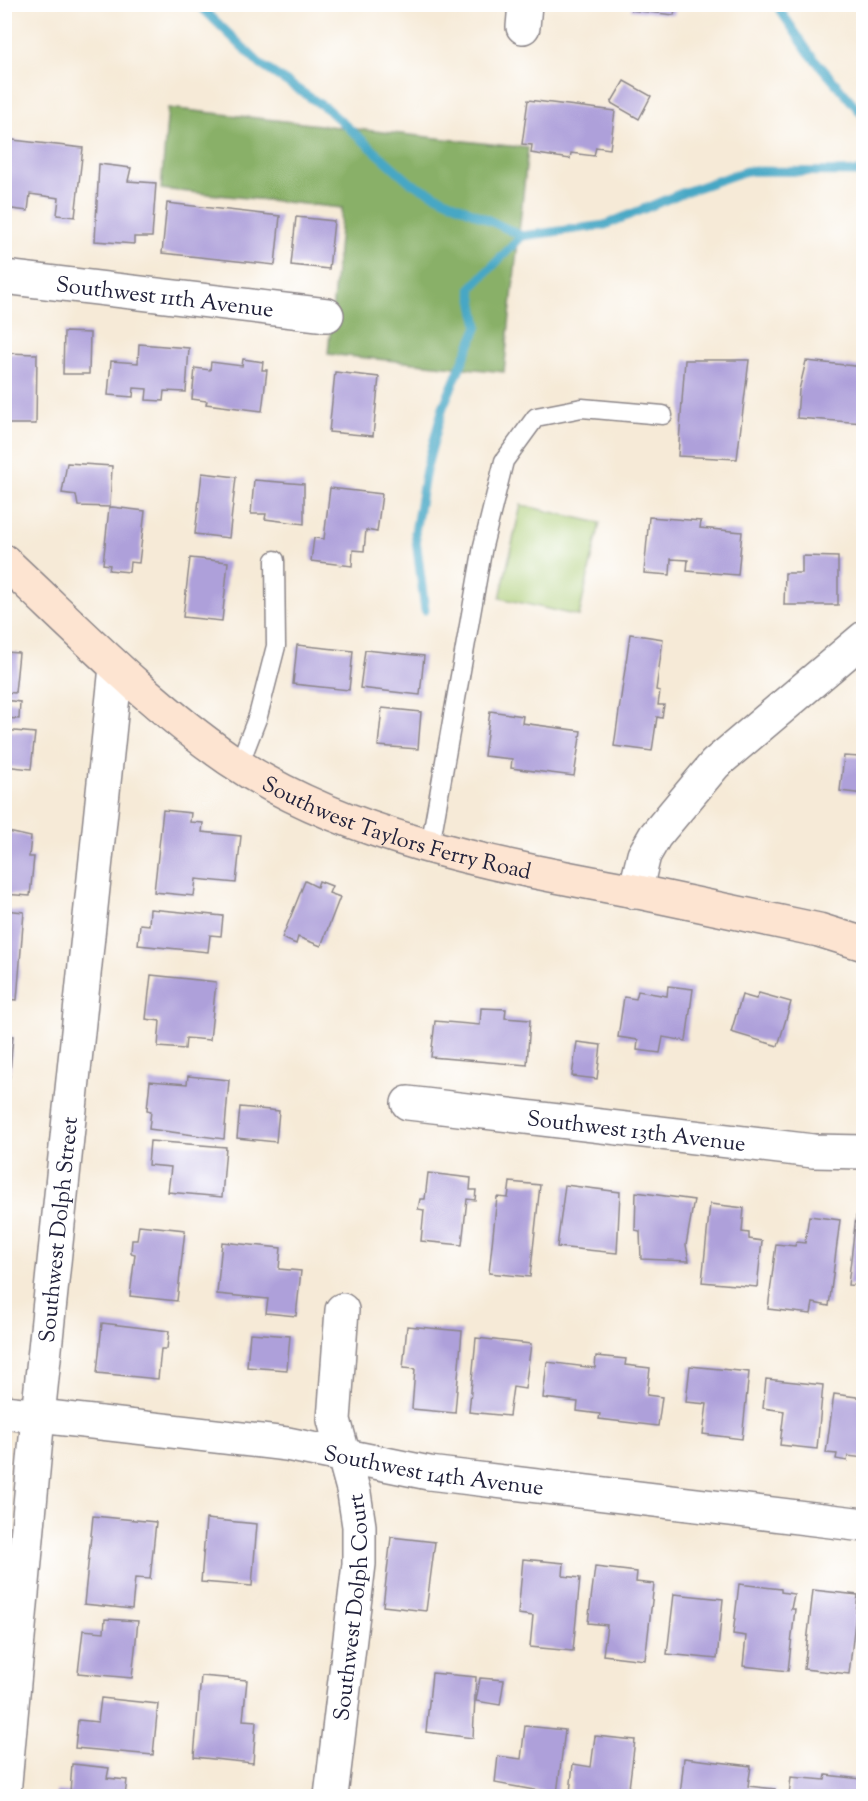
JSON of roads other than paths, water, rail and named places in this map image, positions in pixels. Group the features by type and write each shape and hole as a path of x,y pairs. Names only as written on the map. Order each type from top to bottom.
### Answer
{"street":[{"name":"Southwest 11th Avenue","path":"4,278 327,315"},
{"name":"Southwest Taylors Ferry Road","path":"4,561 116,667 174,717 239,765 288,792 338,815 375,830 430,846 535,872 819,930 864,944"},
{"path":"635,892 644,855 655,836 715,764 864,638"},
{"name":"Southwest Dolph Street","path":"4,1794 38,1416 116,667"},
{"name":"Southwest 13th Avenue","path":"408,1103 813,1151 864,1152"},
{"name":"Southwest Dolph Court","path":"331,1797 358,1564 357,1515 334,1420 342,1310"},
{"name":"Southwest 14th Avenue","path":"4,1412 287,1444 344,1457 491,1481 864,1526"}],"lane":[{"path":"430,846 483,546 504,460 536,417 582,408 663,415"},
{"path":"239,765 258,716 276,646 275,560"}],"waterway":[{"path":"198,4 261,65 326,108 411,183 522,236 605,225 682,193 746,171 864,172"},
{"path":"776,4 809,53 864,116"},
{"path":"425,610 415,532 426,470 443,407 478,326 471,288 522,236"}]}
